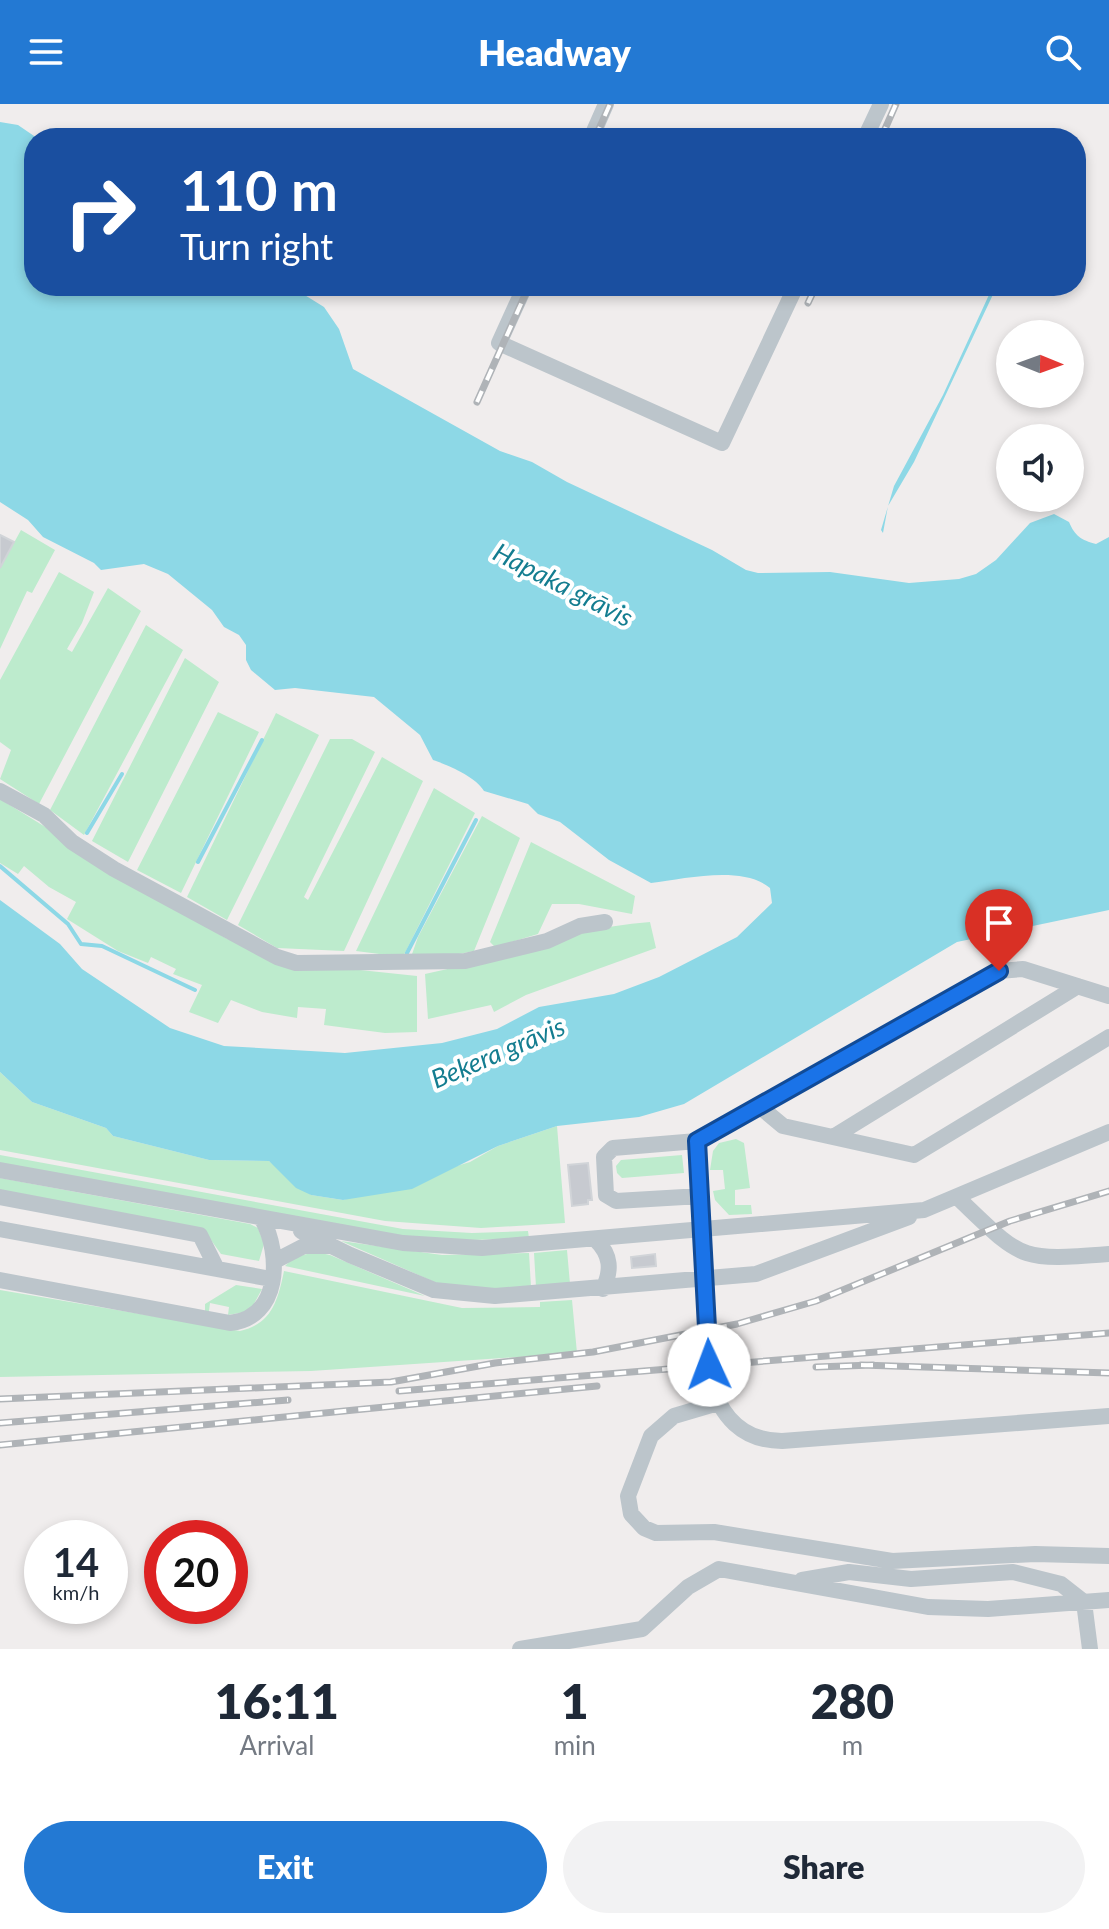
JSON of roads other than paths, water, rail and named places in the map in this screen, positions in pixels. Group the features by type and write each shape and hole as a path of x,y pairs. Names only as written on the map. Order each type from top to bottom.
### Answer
{"street":[{"path":"595,128 606,104"},
{"path":"870,128 881,104"},
{"path":"520,296 499,343 722,443 791,296"},
{"path":"0,791 44,815 72,842 114,869 277,957 296,963 465,961 547,941 580,926 605,922"},
{"path":"701,1196 616,1201 606,1195 604,1157 613,1148 697,1141 999,971 1023,969 1109,996"},
{"path":"833,1137 1078,986"},
{"path":"759,1106 783,1126 914,1155 1109,1037"},
{"path":"270,1220 320,1237 329,1246 434,1290 462,1295 603,1289 756,1274 785,1266 957,1197 1109,1132"},
{"path":"697,1141 710,1376 718,1403 742,1431 770,1441 1109,1416"},
{"path":"0,1170 437,1247 482,1248 596,1240 924,1210"},
{"path":"0,1197 200,1235 217,1269"},
{"path":"957,1197 1002,1240 1022,1253 1041,1258 1109,1254"},
{"path":"0,1280 230,1323 247,1321 261,1310 269,1295 275,1261 270,1220"},
{"path":"0,1229 271,1279"},
{"path":"596,1240 608,1259 608,1277 603,1289"},
{"path":"275,1261 304,1246 329,1246"},
{"path":"718,1403 674,1416 651,1436 628,1501 631,1514 644,1528 656,1533 714,1532 892,1561 1012,1554 1109,1556"},
{"path":"520,1649 642,1629 688,1587 719,1569 928,1607 988,1609 1109,1600"},
{"path":"788,1582 849,1572 911,1579 1013,1572 1061,1584 1084,1602 1090,1649"}],"water":[{"path":"0,122 24,129 24,296 306,296 324,307 339,329 353,369 500,451 532,462 567,482 712,550 746,570 758,573 830,572 909,583 959,579 976,574 996,560 1030,523 1054,514 1069,522 1076,534 1086,541 1096,544 1109,537 1109,910 957,942 684,1104 639,1117 557,1126 498,1146 412,1189 343,1200 311,1195 296,1188 269,1161 209,1160 113,1136 106,1128 32,1102 0,1072 0,900 60,944 82,969 170,1028 224,1046 345,1053 442,1043 497,1029 539,1007 614,994 659,977 737,937 772,903 770,888 758,881 729,875 651,883 609,860 560,822 538,814 528,804 484,791 468,776 433,760 420,735 374,697 295,688 275,690 251,670 246,660 246,645 239,635 224,627 212,610 168,574 144,564 101,570 94,563 43,537 28,520 0,502"},
{"path":"988,296 992,296 914,462 888,506 894,486 943,395"}],"waterway":[{"path":"198,862 262,740"},
{"path":"87,833 122,774"},
{"path":"407,953 476,820"},
{"path":"0,866 68,924 81,944 102,946 195,990"}],"railway":[{"path":"599,128 610,104"},
{"path":"885,128 896,104"},
{"path":"477,402 525,296"},
{"path":"808,303 811,296"},
{"path":"0,1399 391,1382 495,1363 593,1352 737,1324 816,1301 1010,1221 1109,1191"},
{"path":"399,1391 1109,1333"},
{"path":"861,1365 1109,1373"},
{"path":"816,1367 873,1365"},
{"path":"0,1445 597,1386"},
{"path":"0,1423 288,1400"}],"water label":[{"name":"Hapaka grāvis","path":"563,585"},
{"name":"Beķera grāvis","path":"498,1053"}]}
